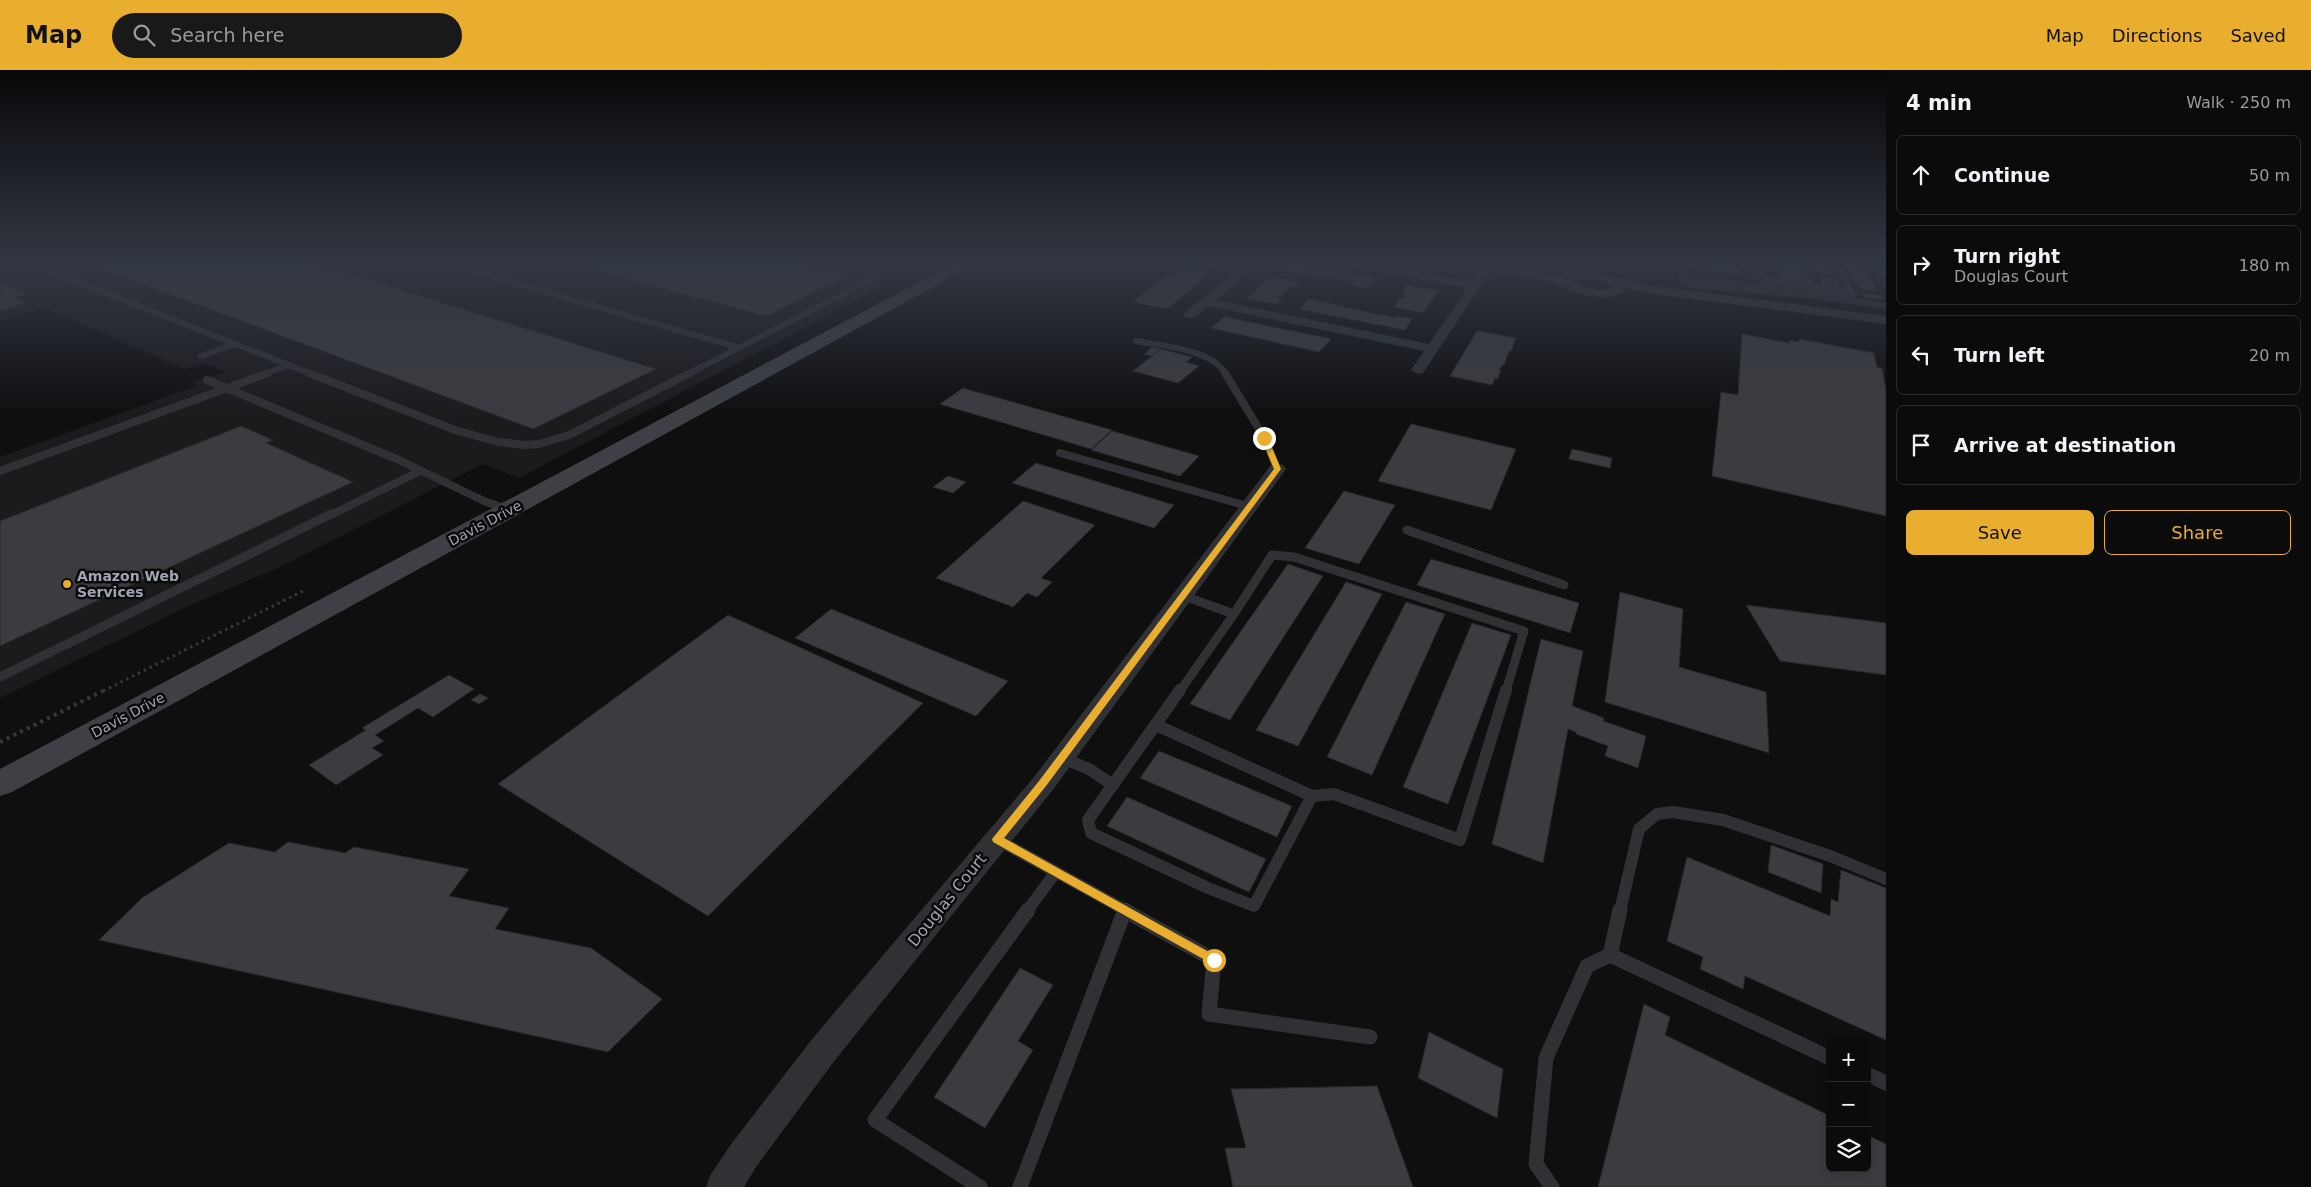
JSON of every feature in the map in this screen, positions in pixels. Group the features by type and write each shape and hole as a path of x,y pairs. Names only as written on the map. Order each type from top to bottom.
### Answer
{"street":[{"name":"Davis Drive","path":"0,784 872,313"},
{"path":"1258,313 1432,350"},
{"path":"1418,370 1457,313"},
{"path":"1830,313 1886,320"},
{"name":"Douglas Court","path":"724,1187 744,1155 824,1049 1062,758 1278,469"}],"lane":[{"path":"157,313 456,430 490,442 520,445 554,441 569,435 809,313"},
{"path":"619,313 740,348"},
{"path":"1136,340 1188,350 1221,366 1264,438 1278,469"},
{"path":"200,356 236,344"},
{"path":"0,471 289,365"},
{"path":"207,380 510,510"},
{"path":"1060,453 1251,507"},
{"path":"0,677 420,471"},
{"path":"1407,530 1564,586"},
{"path":"1156,725 1312,796 1334,794 1460,840 1524,631 1294,557 1272,555 1234,614 1088,820 1091,833 1208,888 1254,906 1312,796"},
{"path":"1184,596 1234,614"},
{"path":"1062,758 1090,769 1113,785"},
{"path":"1610,955 1639,829 1657,814 1673,812 1723,820 1830,856 1886,879"},
{"path":"997,839 1214,960 1209,1014 1370,1037"},
{"path":"980,1187 876,1120 1056,872"},
{"path":"1020,1187 1125,910"},
{"path":"1610,955 1826,1056"},
{"path":"1552,1187 1536,1164 1546,1058 1587,966 1610,955"},
{"path":"1871,1076 1886,1082"}],"shaded area":[{"path":"0,313 26,313 0,321"},
{"path":"55,313 832,313 519,478 483,464 282,566 188,606 0,698 0,457 196,386 193,382 228,372 202,363 185,369"}],"building":[{"path":"221,313 476,313 656,369 533,429"},
{"path":"755,313 772,313 766,316"},
{"path":"1320,313 1373,313 1395,318 1397,316 1412,319 1405,330"},
{"path":"1225,316 1331,339 1319,352 1211,328"},
{"path":"1477,331 1516,338 1504,365 1502,365 1499,371 1501,371 1497,379 1495,378 1492,385 1450,376"},
{"path":"1742,334 1790,343 1789,340 1799,342 1799,339 1874,353 1877,367 1882,368 1886,390 1886,516 1712,476 1721,392 1738,395"},
{"path":"1153,347 1160,349 1151,356 1144,354"},
{"path":"1161,349 1192,357 1186,362 1199,366 1178,383 1133,371"},
{"path":"963,388 1112,430 1091,449 940,404"},
{"path":"1411,424 1516,449 1491,510 1378,481"},
{"name":"Amazon Web Services","path":"241,426 273,440 266,443 353,482 0,646 0,521"},
{"path":"1112,431 1199,456 1180,476 1091,450"},
{"path":"1572,449 1612,458 1610,468 1569,459"},
{"path":"1036,463 1174,505 1154,528 1012,483"},
{"path":"948,476 966,482 953,493 933,487"},
{"path":"1344,491 1395,505 1359,564 1305,548"},
{"path":"1023,501 1095,525 1041,578 1052,582 1037,597 1027,593 1013,607 936,578"},
{"path":"1431,559 1579,603 1570,633 1417,585"},
{"path":"1288,564 1323,576 1230,720 1190,704"},
{"path":"1346,582 1382,594 1298,746 1256,730"},
{"path":"1620,592 1683,609 1679,667 1766,692 1769,753 1605,702"},
{"path":"1406,602 1445,614 1372,775 1327,757"},
{"path":"1746,605 1886,623 1886,675 1780,661"},
{"path":"831,609 1008,681 976,716 795,638"},
{"path":"728,615 923,703 708,916 498,784"},
{"path":"1472,623 1511,635 1448,804 1403,787"},
{"path":"1541,639 1583,651 1572,706 1604,718 1603,721 1646,736 1638,768 1605,756 1608,746 1568,729 1543,863 1492,844"},
{"path":"449,675 474,689 433,717 418,708 375,735 384,741 372,748 383,755 336,785 309,765 366,730 362,728"},
{"path":"480,694 488,698 479,704 471,700"},
{"path":"1159,751 1292,806 1277,837 1140,778"},
{"path":"1127,797 1266,859 1249,892 1107,826"},
{"path":"288,842 345,853 354,847 469,869 449,896 509,908 495,929 591,948 662,999 608,1052 99,940 142,898 229,843 275,852"},
{"path":"1771,845 1823,864 1821,893 1768,872"},
{"path":"1687,857 1830,916 1831,899 1838,902 1841,870 1886,888 1886,1040 1745,976 1743,989 1700,969 1703,957 1667,941"},
{"path":"1020,968 1053,985 1018,1041 1033,1050 985,1128 934,1097"},
{"path":"1644,1004 1670,1017 1665,1035 1826,1114 1826,1172 1871,1172 1871,1137 1886,1144 1886,1187 1598,1187"},
{"path":"1429,1032 1503,1069 1497,1118 1418,1078"},
{"path":"1377,1086 1413,1187 1233,1187 1225,1148 1246,1148 1231,1089"}],"place":[{"name":"Amazon Web Services","path":"67,584"}],"route":[{"path":"1214,960 997,839 1043,784 1278,469 1264,438"}]}
